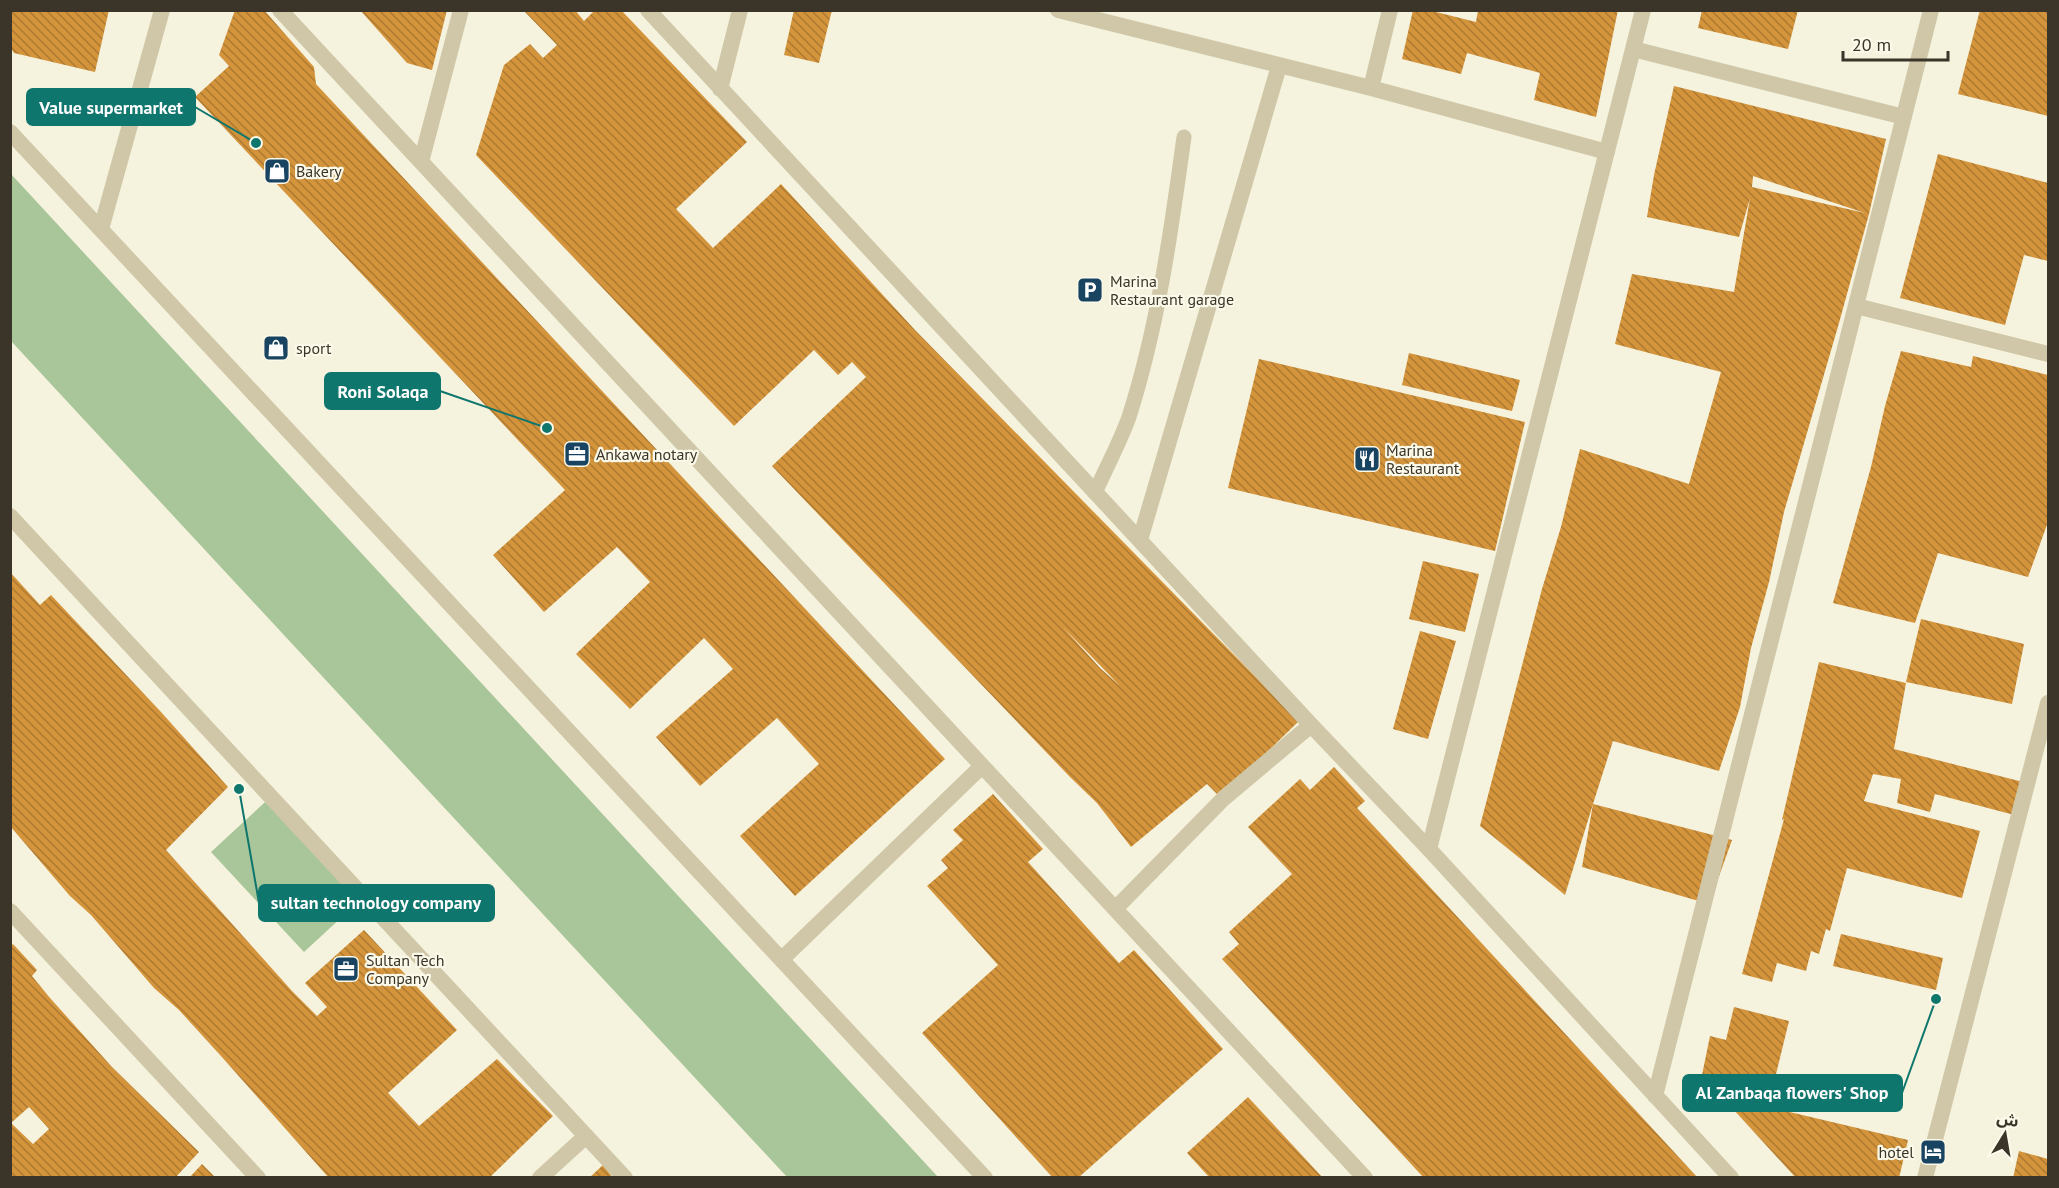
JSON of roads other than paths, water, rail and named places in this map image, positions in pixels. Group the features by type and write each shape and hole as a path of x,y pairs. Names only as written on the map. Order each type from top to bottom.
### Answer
{"street":[{"path":"102,230 162,10"},
{"path":"280,10 1365,1178"},
{"path":"421,162 460,10"},
{"path":"648,10 1311,725 1429,849 1731,1178"},
{"path":"720,88 740,10"},
{"path":"1058,10 1371,88 1607,152"},
{"path":"1371,88 1390,10"},
{"path":"1429,849 1643,10"},
{"path":"1655,1096 1931,10"},
{"path":"1633,49 1904,117"},
{"path":"1140,540 1279,66"},
{"path":"10,132 985,1178"},
{"path":"1856,306 2049,354"},
{"path":"10,516 625,1178"},
{"path":"1925,1178 2049,703"},
{"path":"1115,909 1224,798 1311,725"},
{"path":"782,959 982,766"},
{"path":"10,911 258,1178"},
{"path":"540,1178 586,1136"}],"lane":[{"path":"1095,492 1128,419 1151,340 1167,256 1184,137"}],"place":[{"name":"Value supermarket","path":"256,143"},
{"name":"Bakery","path":"277,171"},
{"name":"Marina Restaurant garage","path":"1090,290"},
{"name":"sport","path":"276,348"},
{"name":"Roni Solaqa","path":"547,428"},
{"name":"Ankawa notary","path":"577,454"},
{"name":"Marina Restaurant","path":"1367,459"},
{"name":"sultan technology company","path":"239,789"},
{"name":"Sultan Tech Company","path":"346,969"},
{"name":"Al Zanbaqa flowers' Shop","path":"1936,999"},
{"name":"hotel","path":"1933,1152"}]}
